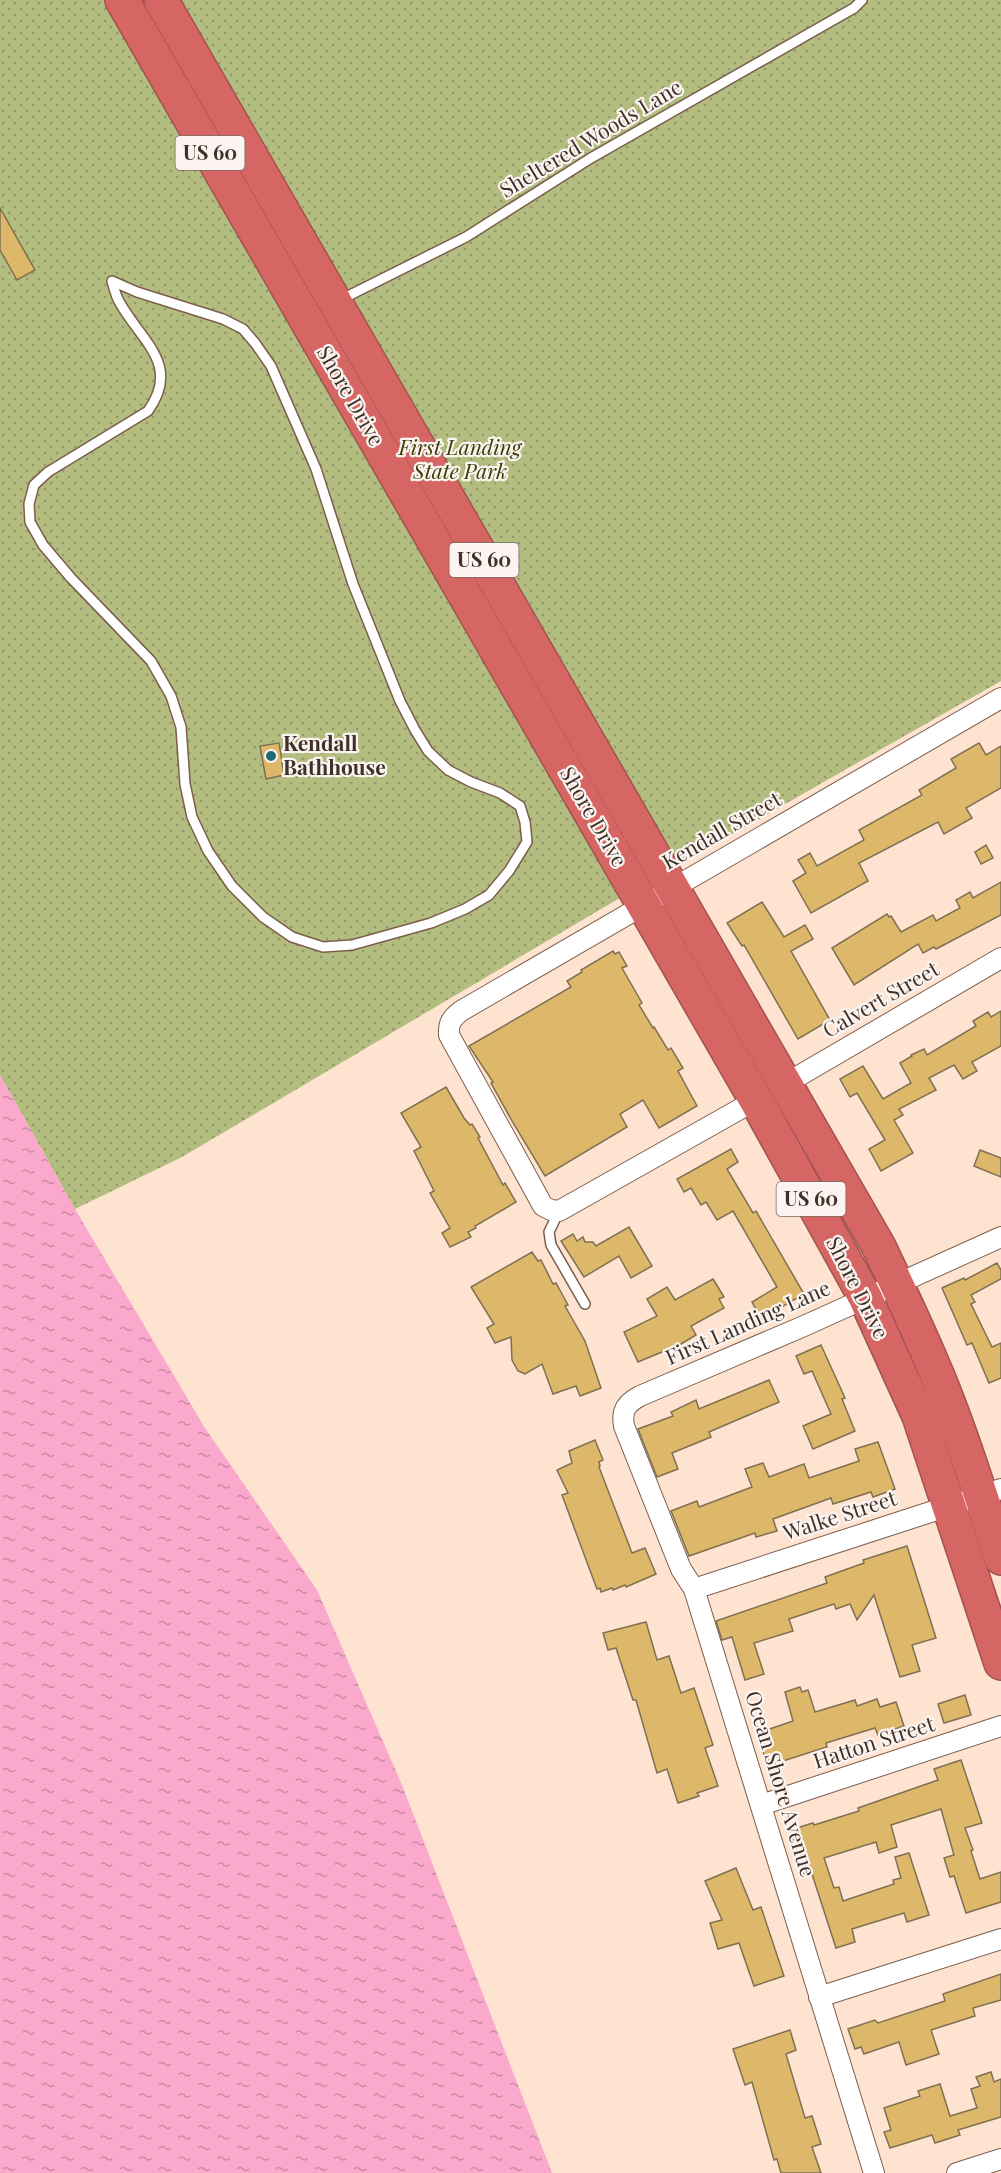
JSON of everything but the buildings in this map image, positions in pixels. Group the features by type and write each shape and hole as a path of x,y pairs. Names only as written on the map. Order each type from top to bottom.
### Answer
{"highway":[{"name":"Shore Drive","path":"123,0 756,1100 865,1297 919,1416 1001,1663"},
{"name":"Shore Drive","path":"161,0 879,1247 991,1492 1001,1558"}],"street":[{"name":"Kendall Street","path":"559,1211 543,1206 449,1035 448,1026 452,1019 461,1011 672,887 1001,698"},
{"name":"Calvert Street","path":"785,1084 1001,958"},
{"path":"559,1211 756,1100"},
{"name":"First Landing Lane","path":"622,1417 629,1402 640,1396 804,1326 1001,1237"},
{"name":"Ocean Shore Avenue","path":"622,1417 681,1569 694,1589 874,2173"},
{"name":"Walke Street","path":"694,1589 991,1492"},
{"name":"Hatton Street","path":"761,1805 1001,1726"},
{"path":"819,1997 1001,1939"},
{"path":"957,2173 1001,2159"}],"lane":[{"name":"Sheltered Woods Lane","path":"336,303 466,237 591,158 854,8 862,0"},
{"path":"112,281 223,319 243,329 271,366 316,469 353,584 400,701 415,730 429,751 448,770 500,793 520,806 525,822 527,842 509,871 489,895 465,909 431,923 352,945 323,947 292,937 263,917 232,886 208,851 192,817 185,784 181,728 171,696 151,661 71,578 43,545 30,522 29,504 34,485 48,472 148,411 158,397 162,378 160,363 118,302 112,281"},
{"path":"559,1211 549,1232 551,1245 585,1304"}],"green space":[{"name":"First Landing State Park","path":"0,0 1001,0 1001,681 613,902 182,1157 75,1209 0,1075"}],"water":[{"path":"0,1075 75,1209 205,1428 317,1590 402,1785 552,2173 0,2173"}],"place":[{"name":"Kendall Bathhouse","path":"271,756"}]}
